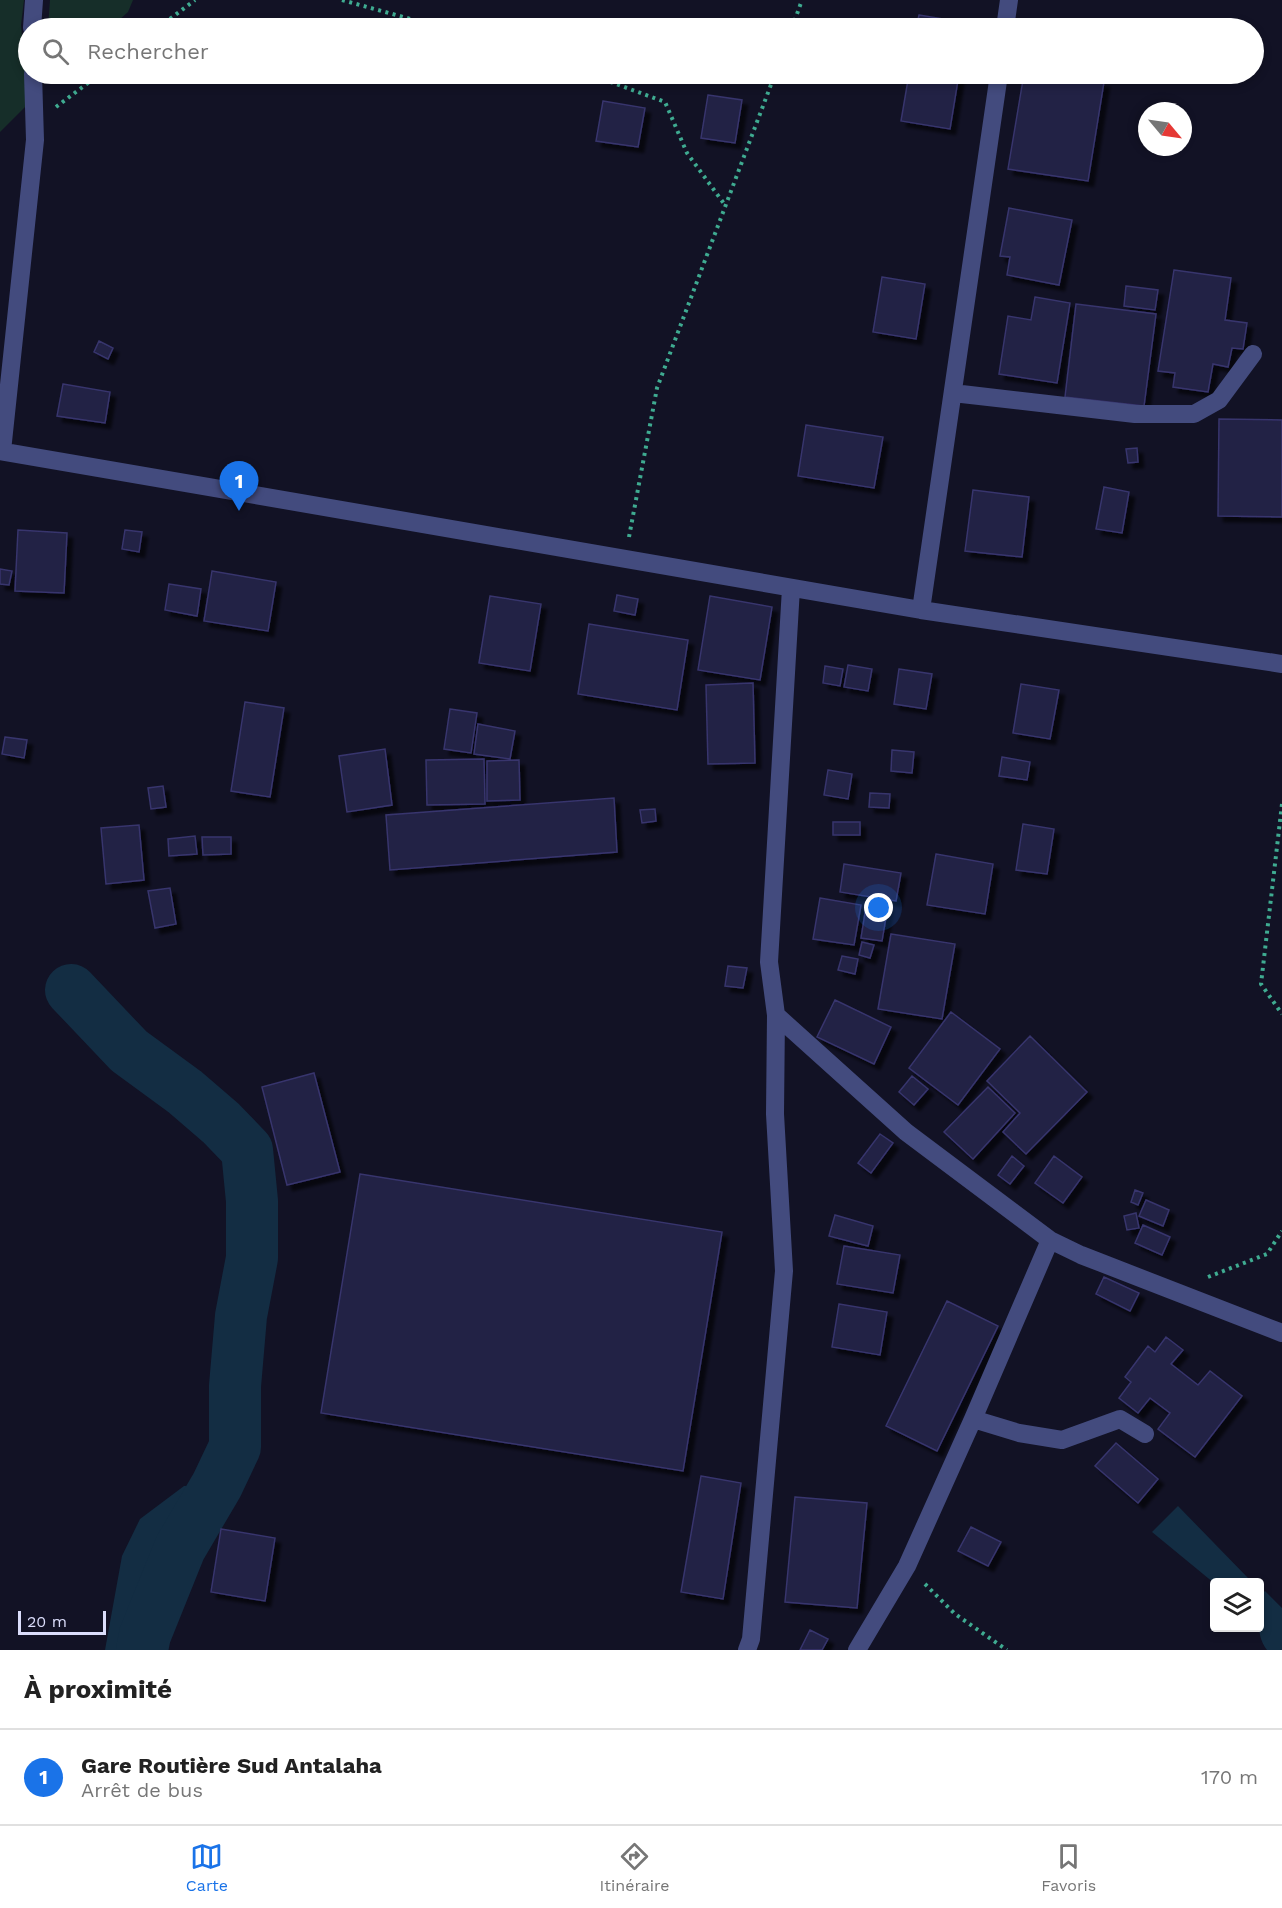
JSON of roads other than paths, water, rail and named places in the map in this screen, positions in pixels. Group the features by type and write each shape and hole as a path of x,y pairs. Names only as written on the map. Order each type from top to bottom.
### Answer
{"street":[{"path":"33,18 34,0"},
{"path":"1006,18 1009,0"},
{"path":"33,84 35,140 1,451 921,610 1282,664"},
{"path":"921,610 998,84"},
{"path":"953,393 1135,414 1194,414 1219,400 1253,354"},
{"path":"747,1650 751,1639 784,1271 775,1113 776,1015 769,962 791,588"},
{"path":"776,1015 906,1132 1050,1240 1081,1255 1282,1333"},
{"path":"857,1650 907,1566 1050,1240"},
{"path":"973,1419 1019,1433 1062,1440 1120,1419 1145,1434"}],"water":[{"path":"217,1485 221,1497 156,1639 155,1650 105,1650 122,1556 140,1519 184,1486"},
{"path":"1178,1506 1248,1578 1210,1580 1152,1532"},
{"path":"1264,1592 1282,1608 1282,1650 1267,1650 1261,1638 1260,1632 1264,1632"}],"waterway":[{"path":"71,990 129,1051 185,1092 221,1123 247,1150 252,1201 252,1258 241,1316 235,1386 235,1447 217,1485 180,1548 145,1635 142,1650"}],"place":[{"name":"Gare Routière Sud Antalaha","path":"239,511"}]}
